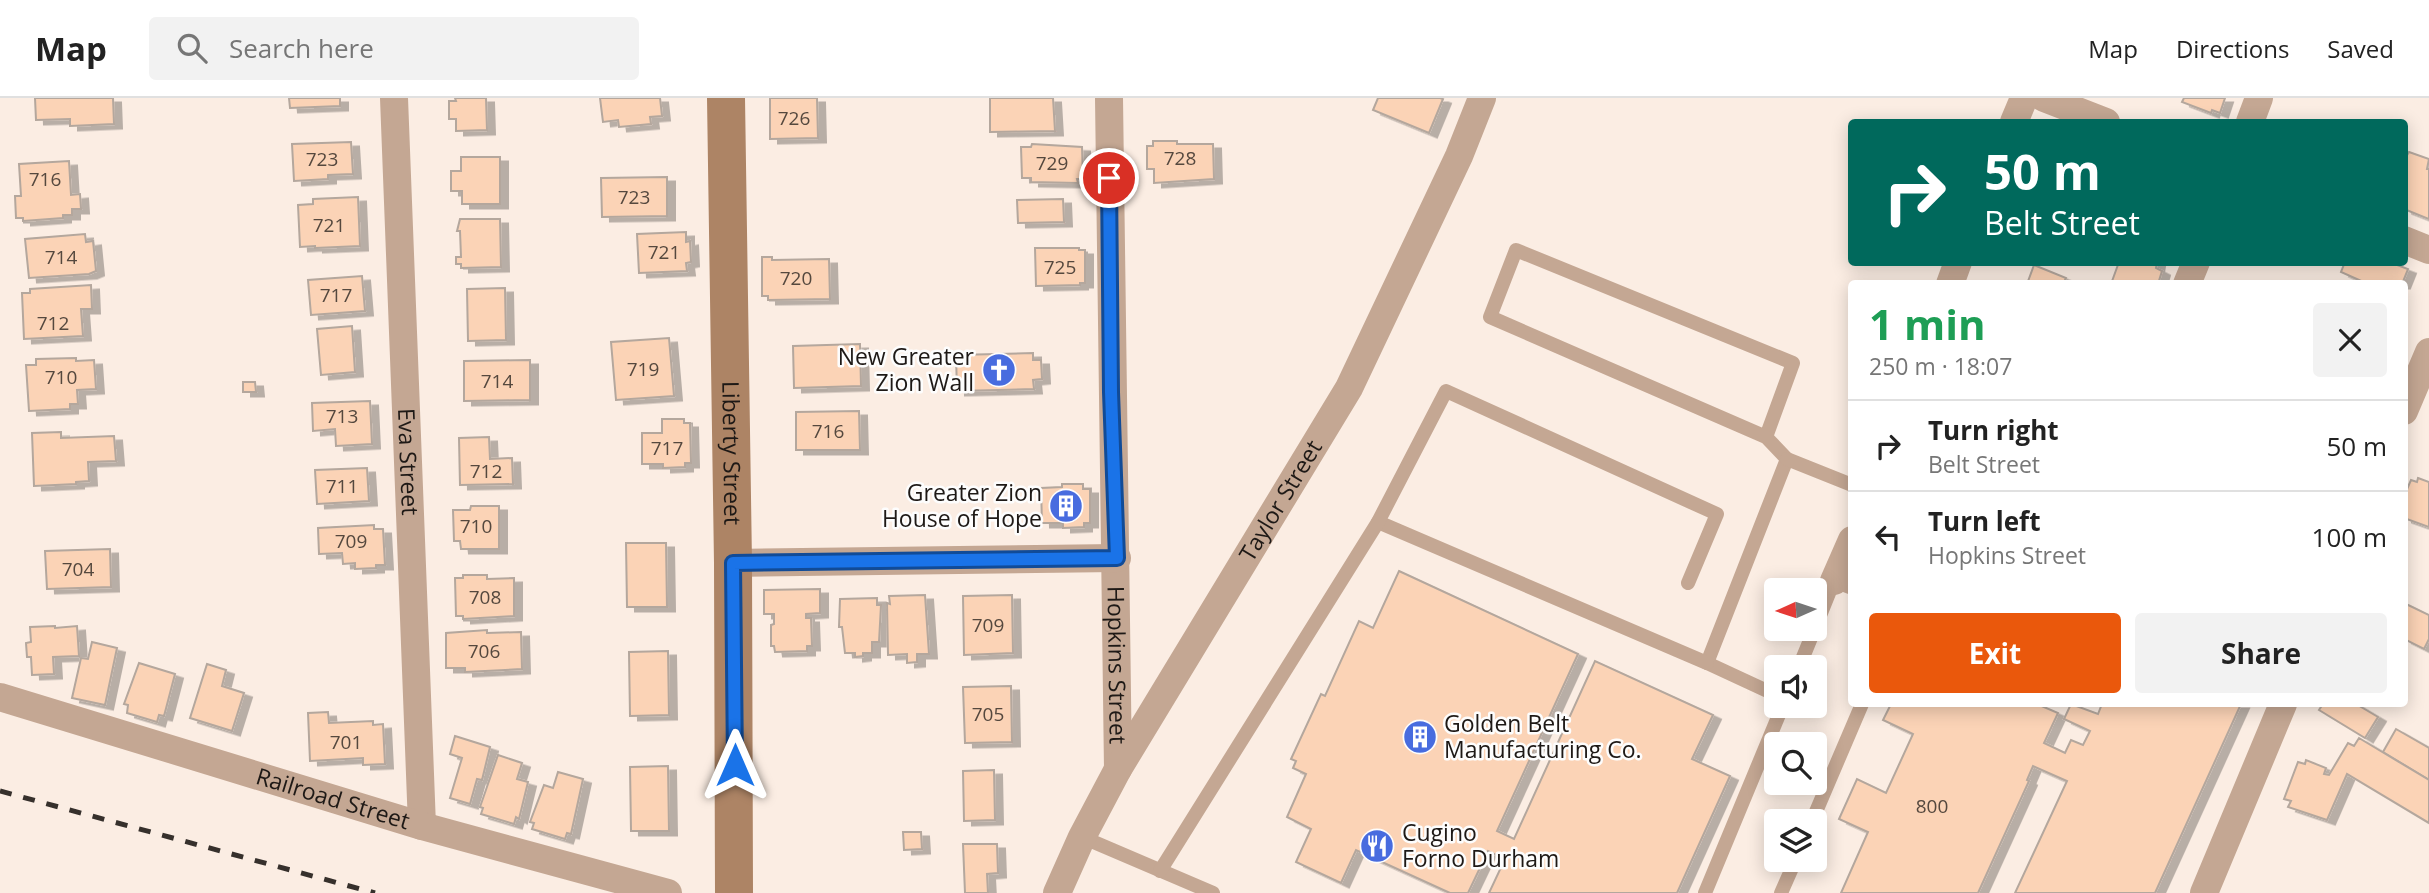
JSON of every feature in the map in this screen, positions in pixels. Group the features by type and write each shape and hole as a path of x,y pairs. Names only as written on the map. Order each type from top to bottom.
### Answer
{"street":[{"name":"Eva Street","path":"394,98 422,826"},
{"name":"Liberty Street","path":"726,98 733,563 734,893"},
{"name":"Hopkins Street","path":"1109,98 1118,769"},
{"name":"Taylor Street","path":"1056,893 1118,769 1349,388 1459,156 1482,98"},
{"path":"2015,119 2024,98"},
{"path":"2044,98 2098,119"},
{"path":"2251,119 2259,98"},
{"path":"2408,242 2429,250"},
{"path":"2408,406 2422,388 2429,352"},
{"path":"733,563 1117,558"},
{"path":"1843,585 1848,560"},
{"name":"Railroad Street","path":"0,697 422,826 668,893"},
{"path":"2204,893 2282,707"}],"lane":[{"path":"1766,437 1793,363 1516,250 1490,317 1766,437 1787,459 1848,483"},
{"path":"1160,871 1378,522 1446,391 1717,514 1688,583"},
{"path":"1707,663 1787,459"},
{"path":"1378,522 1764,689"},
{"path":"1827,610 1843,585"},
{"path":"1817,809 1861,707"},
{"path":"1705,893 1778,718"},
{"path":"1082,837 1213,893"},
{"path":"1781,893 1790,872"}],"building":[{"path":"35,98 113,98 114,124 70,126 70,119 36,120"},
{"path":"289,98 340,98 340,106 290,108"},
{"path":"455,98 486,98 487,130 456,131 456,119 449,119 449,101 456,101"},
{"path":"600,98 660,98 662,116 650,117 651,124 619,127 618,120 603,122"},
{"path":"770,98 817,98 818,138 770,139"},
{"path":"990,98 1053,98 1055,131 990,132"},
{"path":"1378,98 1443,99 1429,133 1373,110"},
{"path":"2184,98 2225,98 2220,113 2212,110 2211,113 2182,102"},
{"path":"1153,141 1213,144 1214,179 1154,183 1154,169 1147,169 1147,146 1153,146"},
{"path":"351,142 353,174 294,181 292,144"},
{"path":"1032,144 1082,147 1083,179 1077,179 1078,183 1031,182 1031,178 1022,178 1021,147 1031,147"},
{"path":"2408,154 2429,159 2429,219 2408,211"},
{"path":"461,157 500,157 500,204 462,204 462,191 451,191 451,171 461,171"},
{"path":"69,161 71,195 80,194 81,209 72,209 72,215 63,215 63,218 23,221 23,218 16,218 15,196 21,196 19,164"},
{"path":"667,177 667,216 602,217 601,178"},
{"path":"358,197 360,246 300,247 298,205 313,204 313,199"},
{"path":"1063,199 1064,222 1018,223 1017,200"},
{"path":"460,219 500,219 501,267 461,268 461,264 456,264 456,257 461,257 460,231 457,231"},
{"path":"686,232 686,242 690,241 691,262 686,263 687,271 639,273 637,234"},
{"path":"85,234 86,242 93,241 96,271 89,274 29,278 25,239"},
{"path":"1035,248 1085,250 1085,283 1036,286"},
{"path":"762,257 772,257 772,260 829,259 830,299 768,300 768,296 762,296"},
{"path":"2034,266 2066,278 2065,280 2028,280"},
{"path":"2118,266 2156,266 2162,271 2159,280 2112,280"},
{"path":"2343,266 2400,266 2408,269 2404,280 2359,280 2341,272"},
{"path":"362,276 365,311 311,315 308,280"},
{"path":"91,285 92,309 81,309 83,336 24,339 22,293 30,293 30,289"},
{"path":"505,288 506,340 468,341 467,289"},
{"path":"352,326 355,372 321,375 317,329"},
{"path":"669,338 674,396 616,400 611,342"},
{"path":"860,344 861,386 794,388 793,346"},
{"name":"New Greater Zion Wall","path":"1033,353 1033,360 1041,360 1042,379 1033,380 1034,389 957,391 956,355"},
{"path":"76,358 76,361 94,360 96,389 77,390 78,404 70,404 70,409 29,411 26,365 36,365 36,359"},
{"path":"530,360 530,400 464,401 464,361"},
{"path":"243,382 255,382 256,392 243,392"},
{"path":"370,401 372,444 336,446 335,429 313,431 312,403"},
{"path":"859,411 860,450 796,450 796,412"},
{"path":"662,419 684,419 684,423 690,423 691,463 685,463 685,467 663,468 663,464 642,464 642,433 662,433"},
{"path":"61,432 61,438 114,436 116,461 88,462 89,481 34,486 32,433"},
{"path":"489,437 490,459 512,458 513,484 460,485 459,438"},
{"path":"367,468 369,501 317,504 315,470"},
{"path":"2418,478 2429,482 2429,527 2408,519 2408,487 2411,480 2417,482"},
{"name":"Greater Zion House of Hope","path":"1062,484 1083,484 1083,489 1090,489 1090,523 1084,523 1084,527 1063,528 1063,523 1042,523 1041,488 1062,487"},
{"path":"471,506 499,506 499,549 461,549 460,541 454,541 453,510 470,510"},
{"path":"374,525 374,529 383,529 385,565 355,569 355,563 343,564 342,553 319,554 318,528"},
{"path":"626,543 666,543 667,607 627,607"},
{"path":"110,549 111,587 47,589 45,551"},
{"name":"Golden Belt Manufacturing Co.","path":"1399,571 1578,654 1497,831 1514,839 1595,661 1713,715 1692,759 1730,776 1677,893 1489,893 1505,859 1488,851 1468,893 1450,893 1356,850 1341,883 1296,862 1311,829 1287,817 1306,774 1293,768 1296,761 1291,759 1321,694 1325,696 1359,621 1373,628"},
{"path":"463,575 487,575 487,579 514,578 514,616 463,619 463,616 456,616 455,578 463,578"},
{"path":"820,589 820,613 806,614 806,618 811,618 812,646 807,646 807,651 775,652 774,646 771,646 774,614 764,614 764,590"},
{"path":"925,595 929,654 917,654 917,662 907,663 907,654 888,655 889,596"},
{"path":"1012,595 1013,653 964,655 963,596"},
{"path":"877,598 877,605 881,605 879,642 872,642 872,653 863,653 863,656 855,657 855,653 845,653 842,627 839,627 840,599"},
{"path":"2408,605 2429,615 2429,639 2424,649 2408,641"},
{"path":"77,626 79,656 53,657 54,674 32,675 31,657 27,657 26,643 31,642 30,627"},
{"path":"487,630 487,633 521,632 522,669 465,672 465,668 446,668 446,633"},
{"path":"92,642 117,648 105,705 72,698 81,658 88,659"},
{"path":"668,651 669,715 630,716 629,652"},
{"path":"139,663 175,674 164,716 159,715 157,722 127,713 128,705 124,704"},
{"path":"207,664 226,670 222,686 244,693 232,731 190,718"},
{"path":"1011,686 1012,742 965,743 963,687"},
{"path":"1890,707 2044,707 2058,713 2044,743 2065,753 2071,740 2083,745 2090,731 2064,719 2070,707 2079,707 2098,714 2101,707 2240,707 2155,893 2015,893 2067,781 2033,766 2027,780 2029,781 1978,893 1841,893 1868,832 1839,819 1857,779 1886,793 1913,734 1883,720"},
{"path":"2321,707 2361,707 2378,717 2365,738 2319,710"},
{"path":"328,712 329,723 373,721 373,725 383,724 385,764 363,765 363,758 310,761 308,713"},
{"path":"2396,729 2429,748 2429,780 2383,752"},
{"path":"455,736 490,747 482,780 477,779 470,804 450,798 462,758 450,754"},
{"path":"2359,738 2429,780 2429,823 2347,774 2327,820 2288,807 2291,801 2284,799 2298,762 2305,764 2306,760 2326,768 2324,774 2329,775 2348,743 2354,746"},
{"path":"498,755 522,763 517,779 528,782 519,819 516,817 514,824 481,814 483,808 480,807"},
{"path":"668,766 669,831 631,831 630,767"},
{"path":"994,770 995,820 964,821 963,771"},
{"path":"558,772 583,779 571,834 567,833 565,839 532,829 534,823 530,822 544,785 553,788"},
{"path":"903,832 921,832 922,849 904,850"},
{"path":"963,844 997,844 998,873 987,874 988,893 965,893"}],"railway":[{"path":"0,791 375,893"}],"place":[{"name":"New Greater Zion Wall","path":"999,370"},
{"name":"Greater Zion House of Hope","path":"1066,506"},
{"name":"Golden Belt Manufacturing Co.","path":"1420,737"},
{"name":"Cugino Forno Durham","path":"1377,846"}],"route":[{"path":"735,765 733,563 1117,558 1111,392 1109,178"}]}
